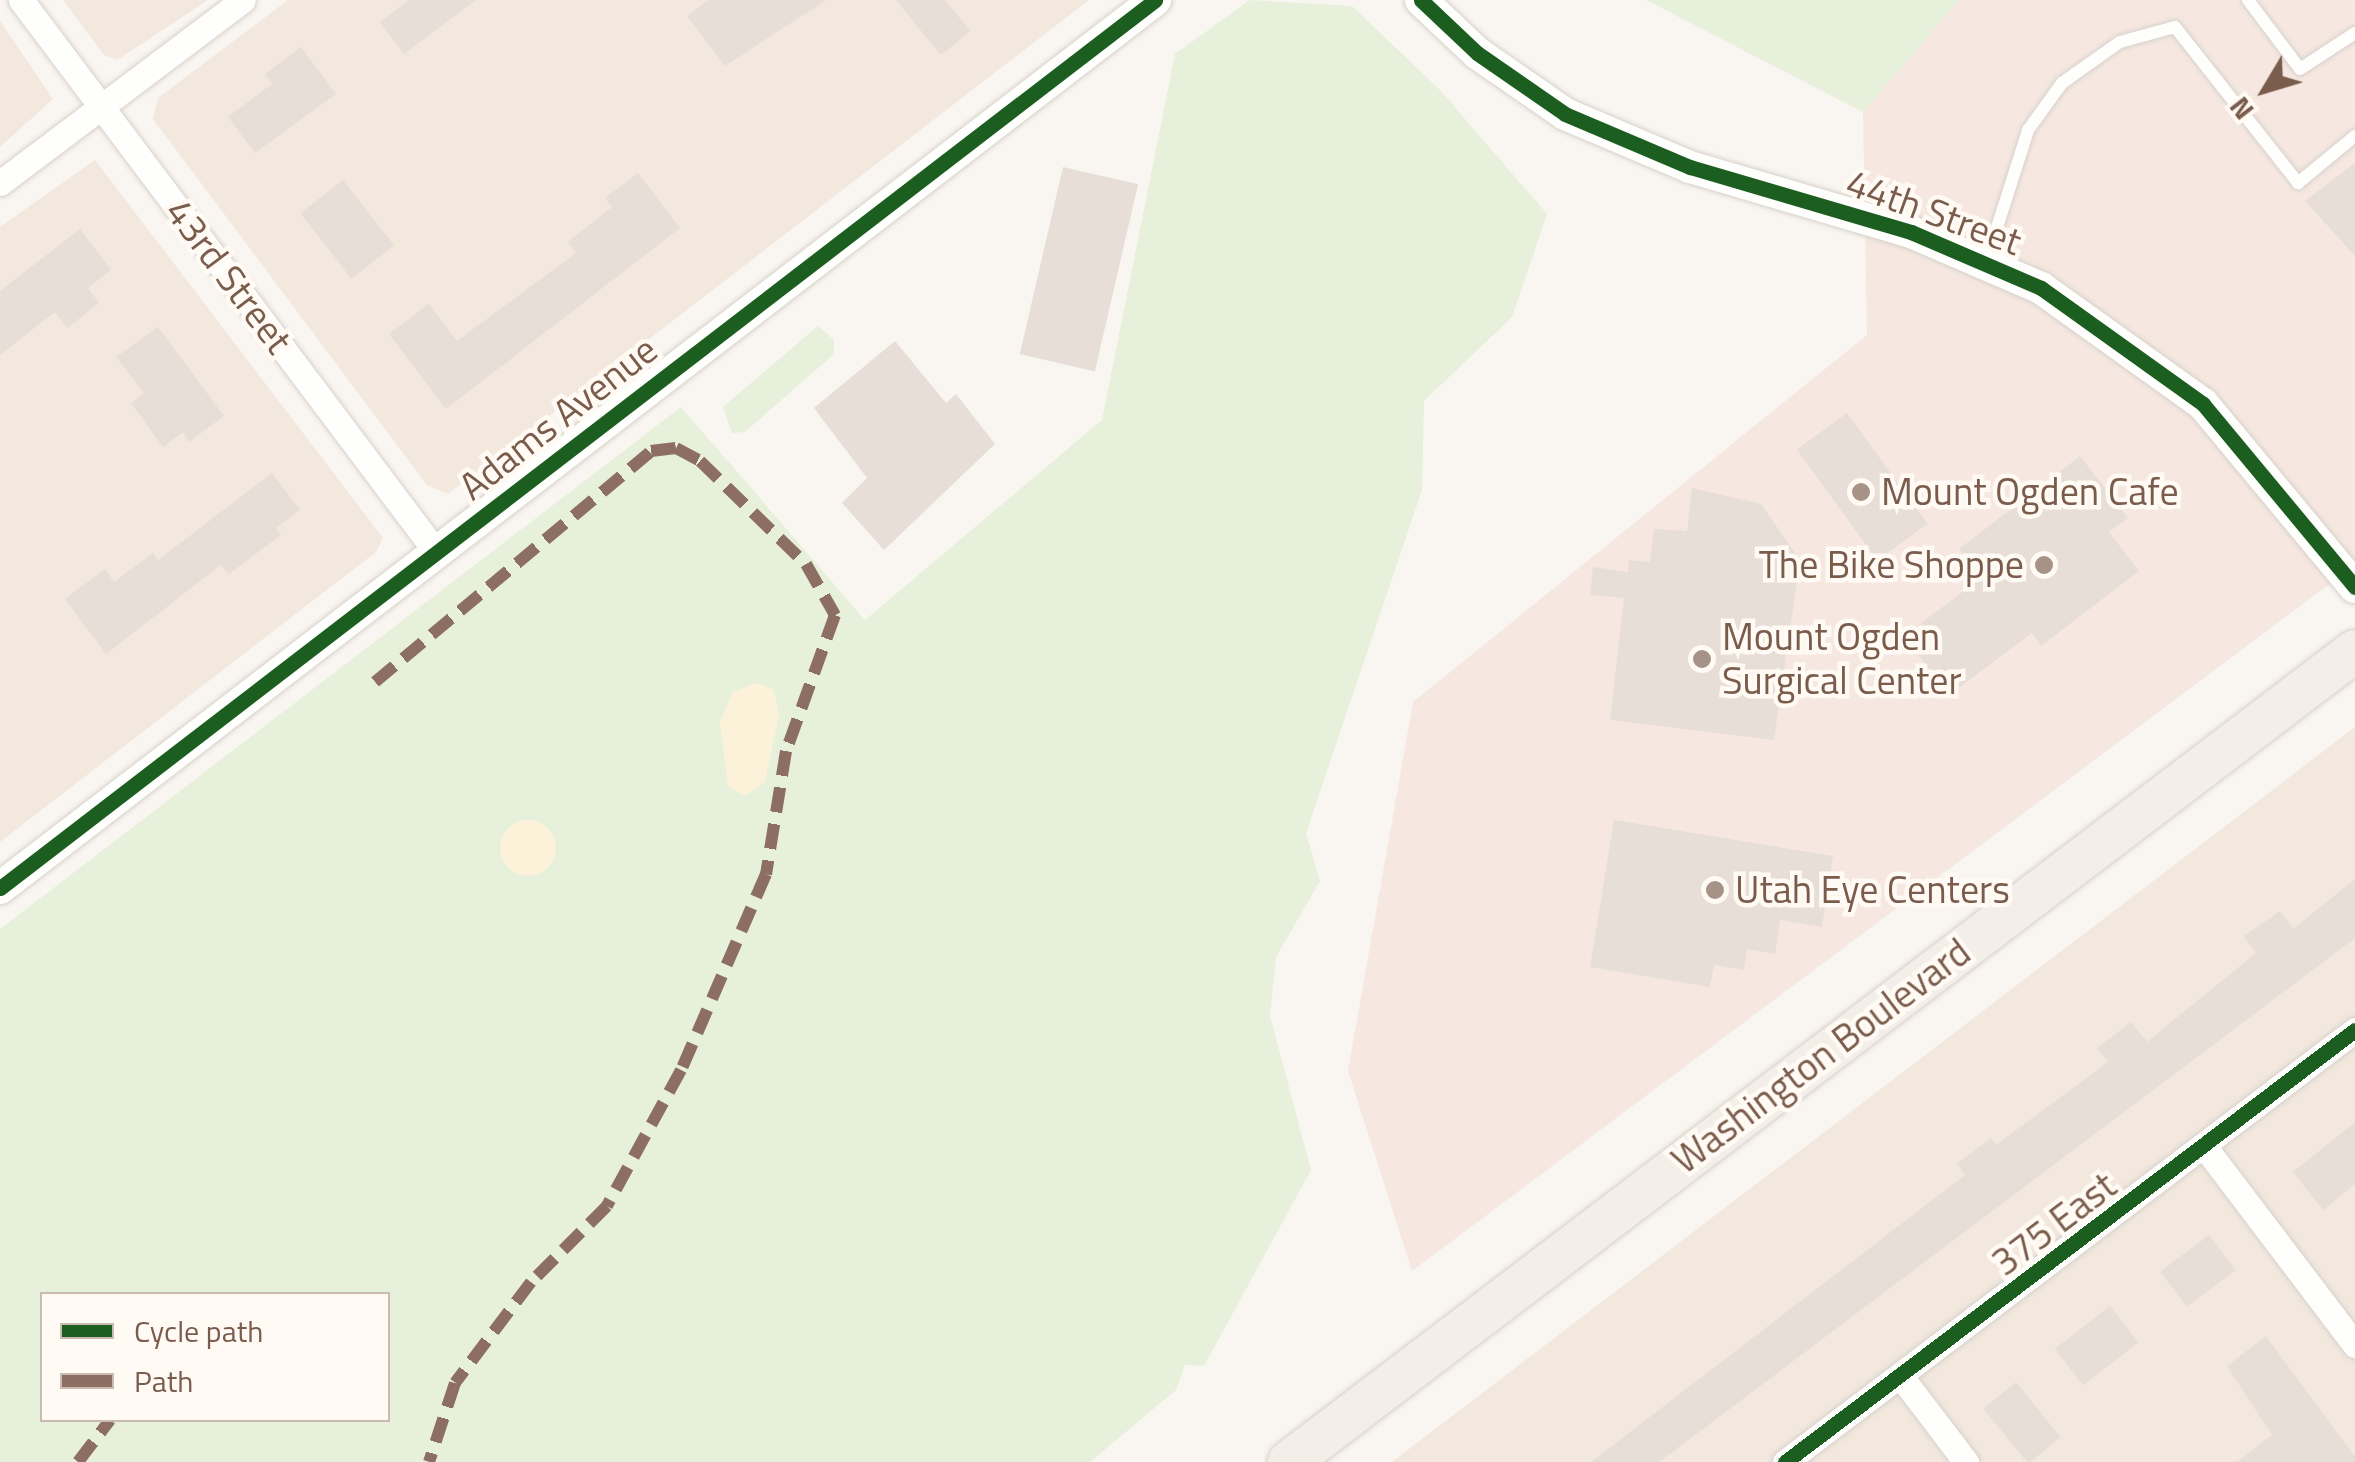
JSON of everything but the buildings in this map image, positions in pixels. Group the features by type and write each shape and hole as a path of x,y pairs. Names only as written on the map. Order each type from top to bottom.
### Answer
{"main road":[{"name":"Washington Boulevard","path":"1288,1462 2355,651"}],"street":[{"name":"43rd Street","path":"21,0 436,552"},
{"path":"0,182 243,0"},
{"name":"Adams Avenue","path":"0,888 1155,0"},
{"name":"44th Street","path":"1421,0 1478,53 1565,114 1690,167 1911,232 2041,288 2203,404 2355,587"},
{"name":"375 East","path":"1786,1462 2207,1150 2355,1030"},
{"path":"2207,1150 2355,1345"},
{"path":"1902,1378 1966,1462"}],"lane":[{"path":"2248,0 2300,69 2355,34"},
{"path":"1985,264 2028,130 2062,83 2120,42 2175,26 2298,183 2355,136"}],"shaded area":[{"path":"63,0 208,0 117,60 104,55"},
{"path":"288,0 1089,0 448,494 427,485 153,119 158,98"},
{"path":"1959,0 2355,0 2355,565 1412,1271 1348,1071 1413,702 1867,335 1863,112"},
{"path":"0,21 53,99 0,147"},
{"path":"95,160 383,538 376,552 0,842 0,227"},
{"path":"2355,727 2355,1462 1392,1462"}],"green space":[{"path":"1250,0 1352,6 1441,91 1547,214 1512,317 1424,401 1422,490 1306,833 1320,881 1276,957 1270,1016 1311,1170 1204,1366 1185,1365 1176,1390 1090,1462 0,1462 0,929 681,407 865,620 1102,420 1175,54"},
{"path":"1646,0 1959,0 1863,112"},
{"path":"818,326 834,340 834,354 745,432 732,433 723,407"}],"sand":[{"path":"757,683 774,690 779,716 765,782 745,796 728,786 720,722 733,692"},
{"path":"528,820 547,829 556,848 547,867 528,876 509,867 500,848 509,829"}],"marked path":[{"path":"375,682 651,451 676,448 700,461 806,564 835,615 786,751 766,874 681,1070 607,1206 531,1282 455,1383 429,1462"},
{"path":"78,1462 108,1422"}],"cycle path":[{"path":"0,888 1155,0"},
{"path":"1421,0 1477,53 1565,114 1690,167 1911,232 2041,288 2203,404 2355,587"},
{"path":"1785,1462 2355,1030"}],"place":[{"name":"Mount Ogden Cafe","path":"1861,492"},
{"name":"The Bike Shoppe","path":"2044,565"},
{"name":"Mount Ogden Surgical Center","path":"1702,659"},
{"name":"Utah Eye Centers","path":"1715,890"}]}
